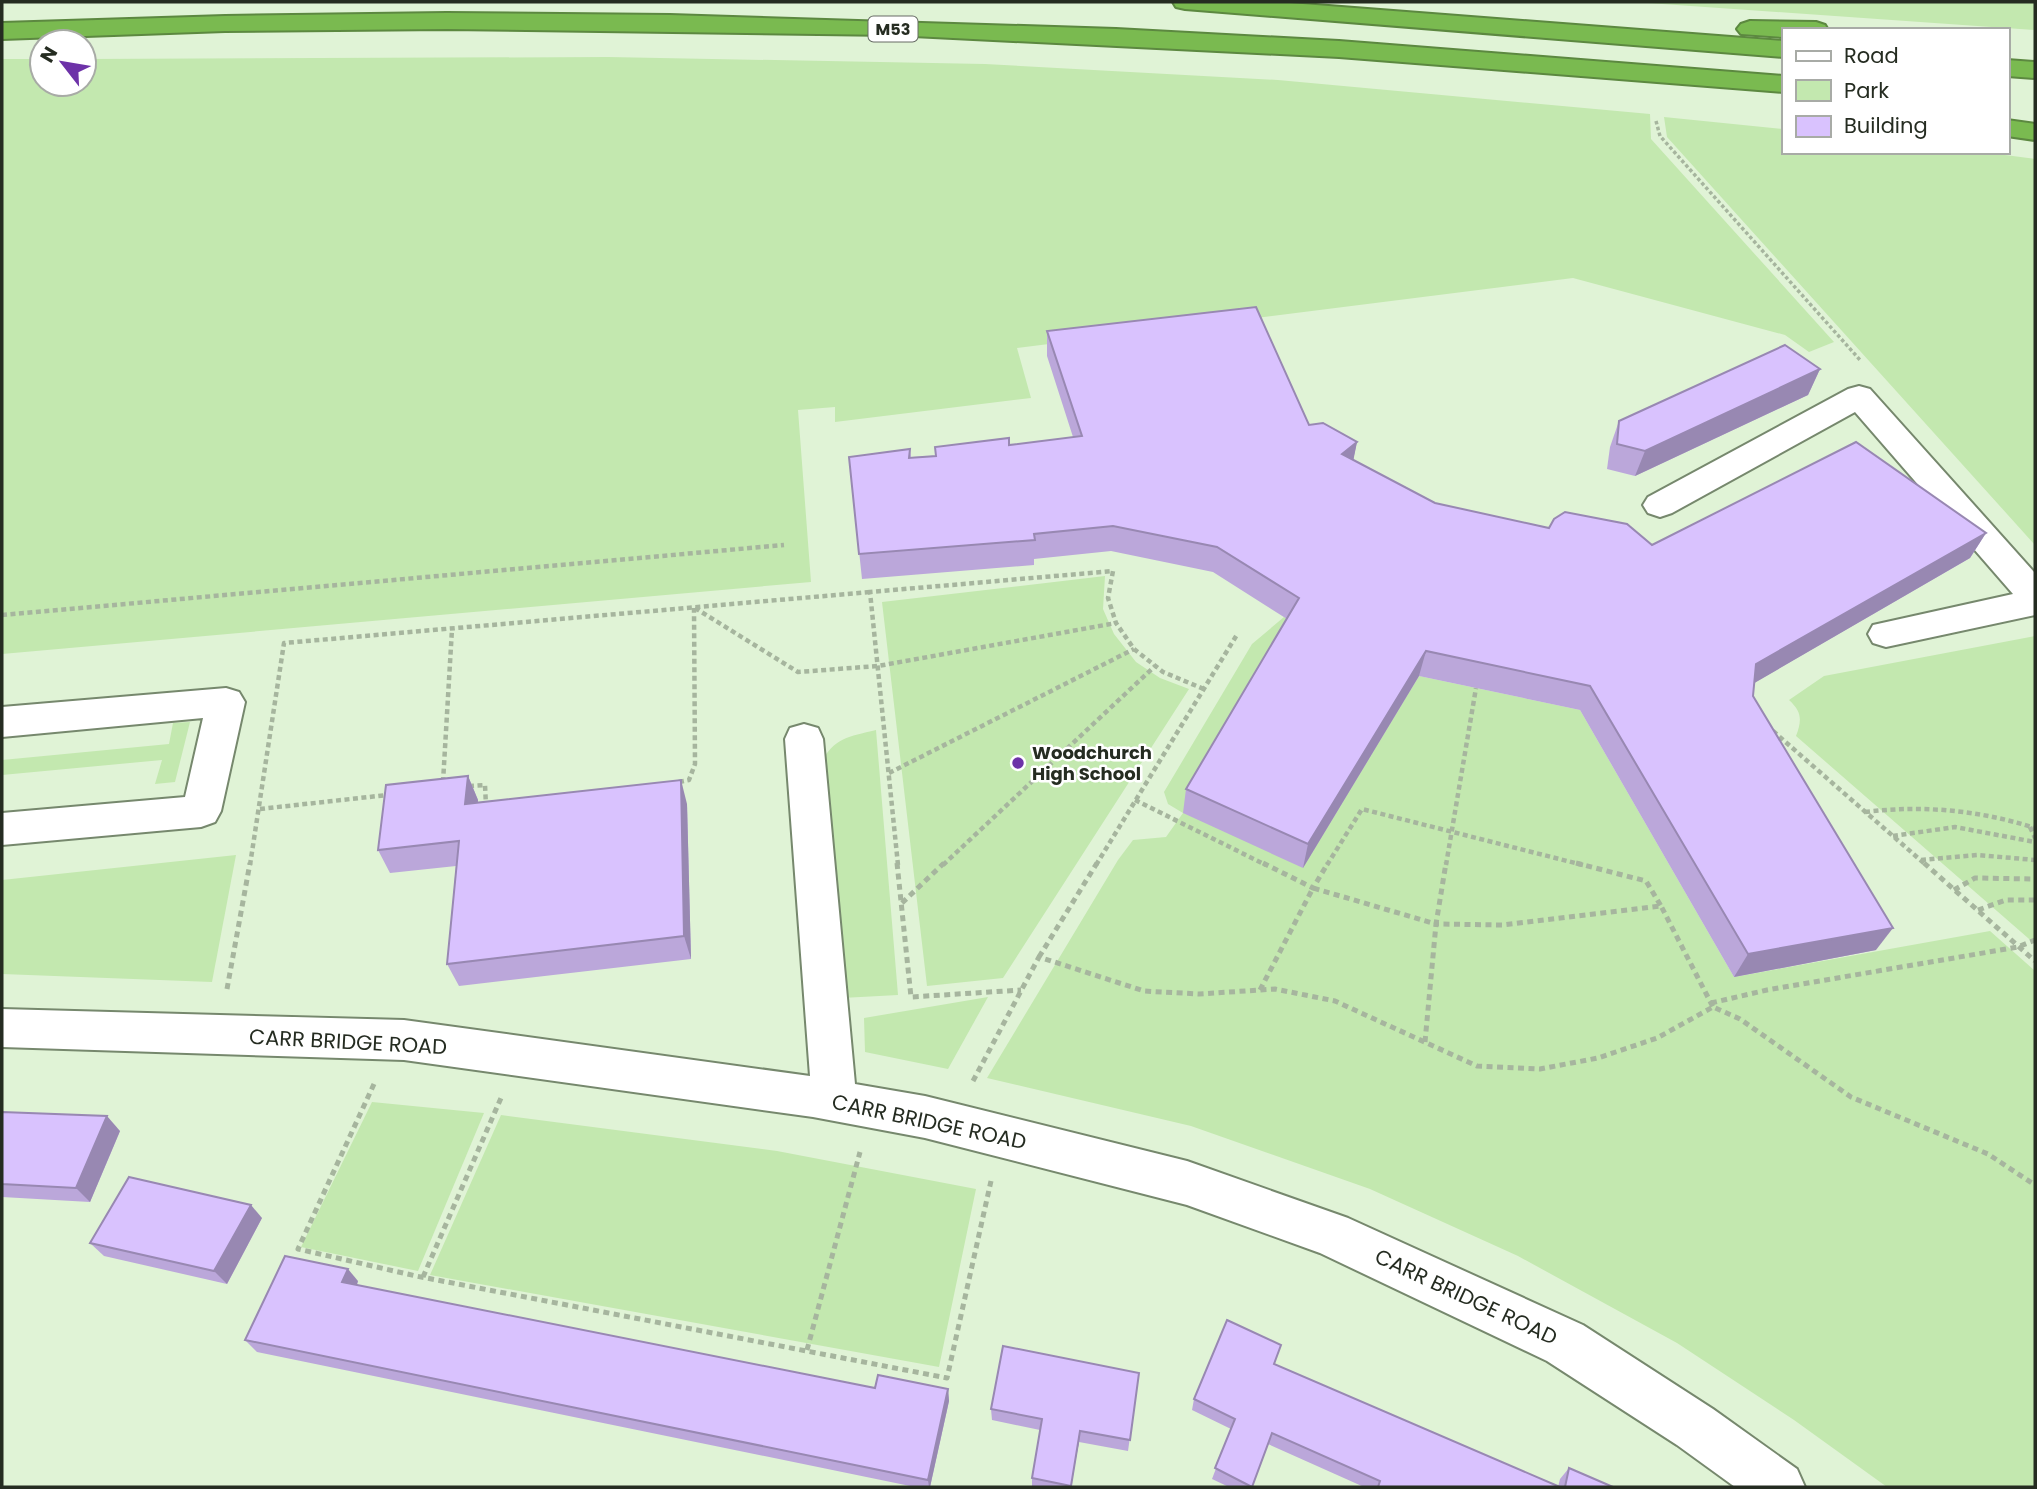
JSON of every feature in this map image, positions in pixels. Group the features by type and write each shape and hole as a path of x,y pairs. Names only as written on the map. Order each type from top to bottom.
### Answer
{"highway":[{"path":"1185,2 1534,27 1782,49"},
{"name":"M53","path":"2,31 193,24 451,22 955,30 1191,41 1596,67 1782,84"},
{"path":"1534,27 1782,30"},
{"path":"1596,67 1782,94"},
{"path":"2009,68 2035,71"},
{"path":"2009,105 2035,108"},
{"path":"2009,128 2035,132"}],"street":[{"path":"1660,505 1859,396 2035,596"},
{"path":"1886,634 2035,602"},
{"path":"2,722 226,702 201,811 2,829"},
{"path":"804,739 853,1104"},
{"name":"CARR BRIDGE ROAD","path":"2,1028 394,1040 853,1104 925,1117 1187,1183 1331,1234 1565,1343 1695,1427 1779,1487"}],"path":[{"path":"1656,121 1660,136 1861,362"},
{"path":"2,615 784,545"},
{"path":"219,1035 260,809 284,643 1113,571 1108,598 1116,623 1134,649 1155,666 1204,688"},
{"path":"870,592 911,997 1021,990"},
{"path":"694,608 798,672 878,667 1116,623"},
{"path":"676,782 689,780 695,764 694,608"},
{"path":"443,789 452,629"},
{"path":"925,1117 934,1083 969,1088 1040,957 1238,633"},
{"path":"889,773 1134,649"},
{"path":"902,904 1155,666"},
{"path":"1425,1042 1436,924 1476,688"},
{"path":"1762,722 2035,961"},
{"path":"457,788 485,785 486,809 500,807"},
{"path":"260,809 391,795"},
{"path":"1135,800 1313,888 1436,924 1502,925 1661,906"},
{"path":"1865,812 1903,806 1942,807 2033,827 2035,840 1955,828 1926,829 1892,836"},
{"path":"1259,990 1313,888 1362,809 1646,881 1712,1005 1740,1019 1852,1097 1987,1154 2035,1185"},
{"path":"1920,861 1956,854 1997,854 2035,860"},
{"path":"1954,890 1975,878 2035,879"},
{"path":"1977,910 2006,900 2035,900"},
{"path":"1040,957 1144,990 1199,994 1275,989 1335,1001 1477,1066 1540,1069 1598,1058 1657,1038 1712,1005 1767,990 2018,947 2035,940"},
{"path":"394,1040 298,1249 422,1277 947,1378 985,1199 1008,1138"},
{"path":"422,1277 501,1098 516,1056"},
{"path":"807,1350 853,1104"}],"green space":[{"path":"1634,2 2035,2 2035,30 2009,28"},
{"path":"608,57 985,64 1278,80 1650,114 1651,139 1834,342 1809,352 1785,335 1573,278 1017,348 1031,398 835,422 835,407 798,410 811,582 2,654 2,59 28,59 28,98 98,98 98,59"},
{"path":"1664,117 1782,129 1782,154 1997,154 2035,159 2035,545 1667,137"},
{"path":"1105,576 1103,609 1114,634 1136,662 1160,678 1189,689 1003,978 927,986 882,602"},
{"path":"1284,617 1295,623 1302,867 1419,676 1580,710 1734,977 1990,931 2035,971 2035,1487 1887,1487 1794,1420 1677,1343 1518,1256 1370,1189 1191,1126 987,1078 1118,860 1133,840 1166,837 1183,813 1168,804 1164,792 1252,644"},
{"path":"2035,636 2035,944 1796,736 1800,716 1789,700 1824,676"},
{"path":"190,722 175,782 155,784 162,760 2,775 2,760 169,744 173,723"},
{"path":"876,730 898,995 842,998 820,764 837,743"},
{"path":"236,855 212,982 2,974 2,880"},
{"path":"988,997 948,1069 865,1052 864,1018"},
{"path":"372,1102 484,1113 418,1271 301,1247"},
{"path":"501,1115 777,1151 976,1189 939,1367 430,1275"}],"building":[{"path":"1256,307 1309,425 1323,423 1357,442 1342,454 1435,503 1549,528 1554,519 1565,512 1627,524 1652,545 1856,442 1986,533 1756,664 1753,696 1893,928 1748,954 1590,686 1426,651 1308,844 1186,789 1299,598 1217,547 1113,526 1034,534 1035,540 859,554 849,457 910,449 909,458 936,456 935,447 1009,438 1009,445 1082,436 1047,331"},
{"path":"1785,345 1820,369 1645,451 1617,444 1619,421"},
{"path":"468,776 465,804 681,780 684,936 447,964 459,841 378,850 386,785"},
{"path":"2,1112 107,1116 76,1188 2,1184"},
{"path":"129,1177 251,1205 214,1271 90,1243"},
{"path":"285,1256 348,1269 342,1282 875,1388 878,1375 948,1389 928,1480 245,1340"},
{"path":"1227,1320 1281,1345 1274,1364 1560,1487 1378,1487 1380,1481 1272,1433 1252,1487 1215,1468 1235,1419 1194,1399"},
{"path":"1003,1346 1139,1373 1130,1440 1080,1431 1071,1486 1032,1478 1042,1419 991,1409"},
{"path":"1569,1468 1613,1487 1565,1487"}],"place":[{"name":"Woodchurch High School","path":"1018,763"}]}
